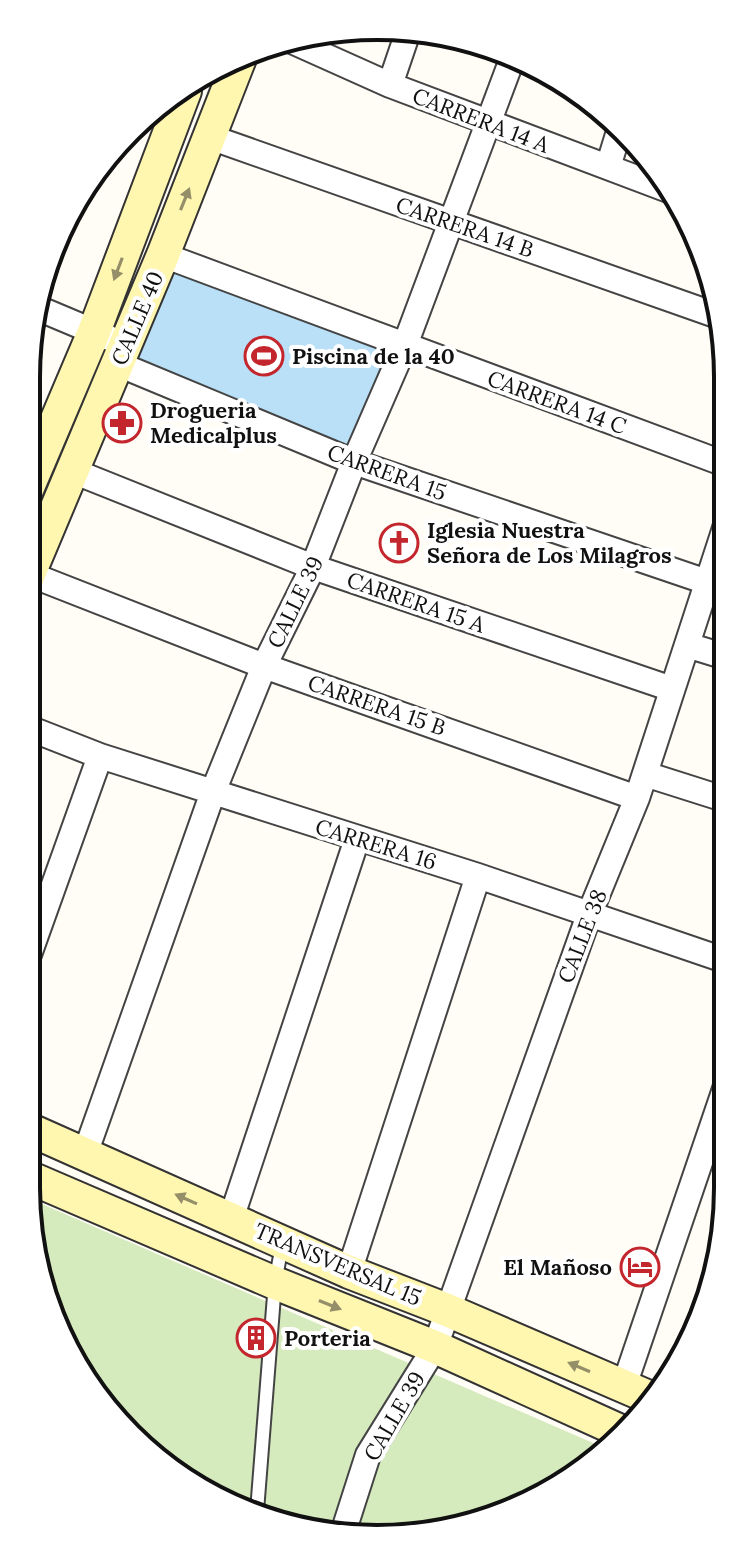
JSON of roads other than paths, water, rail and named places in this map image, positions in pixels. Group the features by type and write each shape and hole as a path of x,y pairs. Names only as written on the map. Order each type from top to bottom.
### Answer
{"street":[{"path":"390,85 405,42"},
{"name":"CARRERA 14 A","path":"306,47 390,85 653,184"},
{"name":"CALLE 39","path":"85,1154 213,792 264,666 313,567 405,345 509,67"},
{"name":"CALLE 40","path":"40,549 163,255 235,72"},
{"name":"CALLE 40","path":"40,459 94,332 180,104"},
{"name":"CARRERA 14 B","path":"210,137 708,312"},
{"path":"608,167 616,140"},
{"name":"CARRERA 14 C","path":"163,255 714,460"},
{"name":"CARRERA 15","path":"46,312 94,332 122,355 354,462 707,582"},
{"name":"CARRERA 15 A","path":"73,471 313,567 672,689"},
{"name":"CALLE 38","path":"435,1347 589,915 637,798 714,561"},
{"name":"CARRERA 15 B","path":"40,582 264,666 637,798"},
{"path":"687,645 714,653"},
{"name":"CARRERA 16","path":"40,732 100,756 478,876 714,957"},
{"path":"40,924 100,756"},
{"path":"645,774 714,796"},
{"path":"231,1219 357,839"},
{"path":"349,1272 478,876"},
{"path":"637,1392 714,1128"},
{"name":"TRANSVERSAL 15","path":"40,1134 349,1272 447,1310 637,1392"},
{"name":"TRANSVERSAL 15","path":"40,1182 275,1283 435,1347 613,1428"},
{"name":"CALLE 39","path":"346,1523 368,1455 435,1347"}],"lane":[{"path":"258,1503 275,1283 283,1242"}],"water":[{"name":"Piscina de la 40","path":"168,268 396,351 352,449 133,360"}],"place":[{"name":"Piscina de la 40","path":"264,356"},
{"name":"Drogueria Medicalplus","path":"122,423"},
{"name":"Iglesia Nuestra Señora de Los Milagros","path":"399,543"},
{"name":"El Mañoso","path":"640,1267"},
{"name":"Porteria","path":"256,1338"}]}
